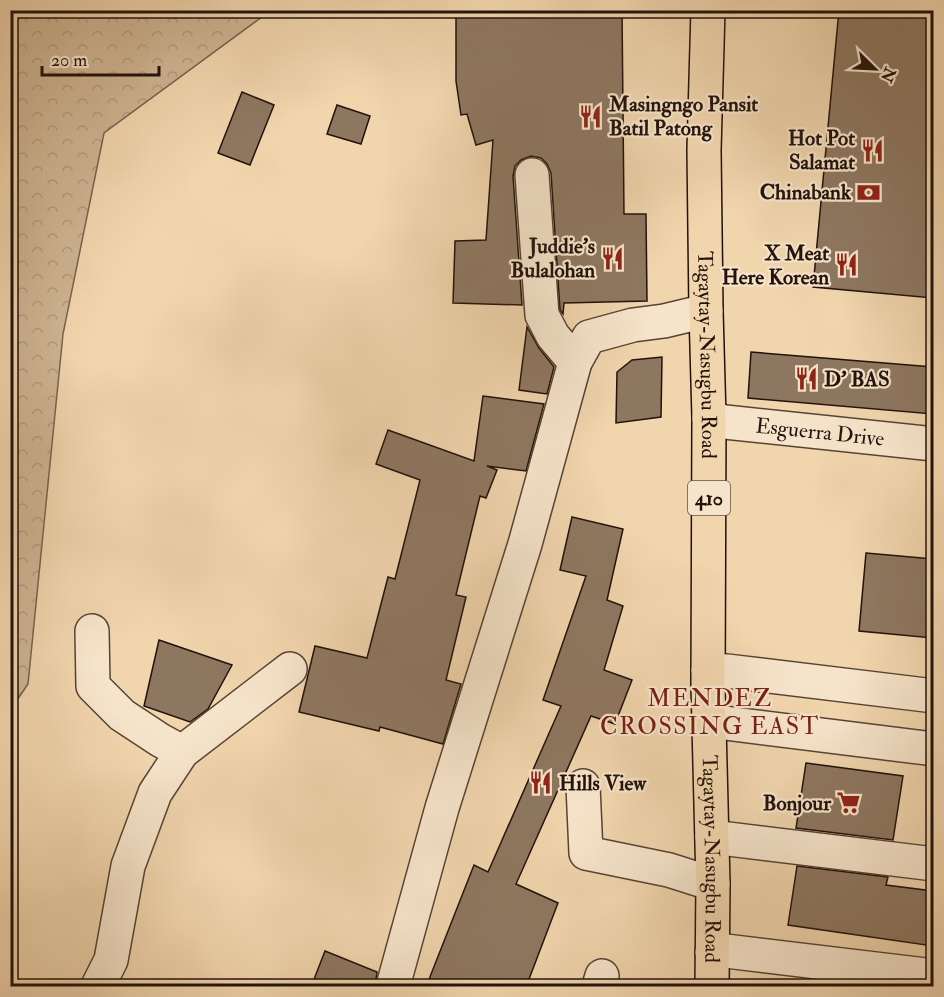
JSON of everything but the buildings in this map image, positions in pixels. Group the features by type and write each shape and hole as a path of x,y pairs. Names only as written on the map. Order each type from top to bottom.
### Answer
{"main road":[{"name":"Tagaytay-Nasugbu Road","path":"708,10 704,150 709,418 708,670 713,884 712,987"}],"street":[{"path":"532,175 542,315 553,336 575,362"},
{"path":"393,987 442,808 525,544 575,362 589,337 633,325 664,321 706,311"},
{"name":"Esguerra Drive","path":"709,418 725,422 933,444"},
{"path":"92,631 93,686 122,715 182,752"},
{"path":"98,987 111,960 128,866 155,793 182,752 290,669"},
{"path":"708,670 933,696"},
{"path":"709,721 933,749"},
{"path":"583,786 586,853 669,870 713,884"},
{"path":"712,837 933,864"},
{"path":"712,952 726,951 933,976"}],"green space":[{"path":"11,10 270,11 104,133 63,334 28,684 11,709"}],"place":[{"name":"Masingngo Pansit Batil Patong","path":"591,116"},
{"name":"Hot Pot Salamat","path":"873,150"},
{"name":"Chinabank","path":"869,192"},
{"name":"Juddie's Bulalohan","path":"613,258"},
{"name":"X Meat Here Korean","path":"847,265"},
{"name":"D' BAS","path":"806,379"},
{"name":"Hills View","path":"541,783"},
{"name":"Bonjour","path":"849,803"}],"district":[{"name":"MENDEZ CROSSING EAST","path":"710,712"}]}
